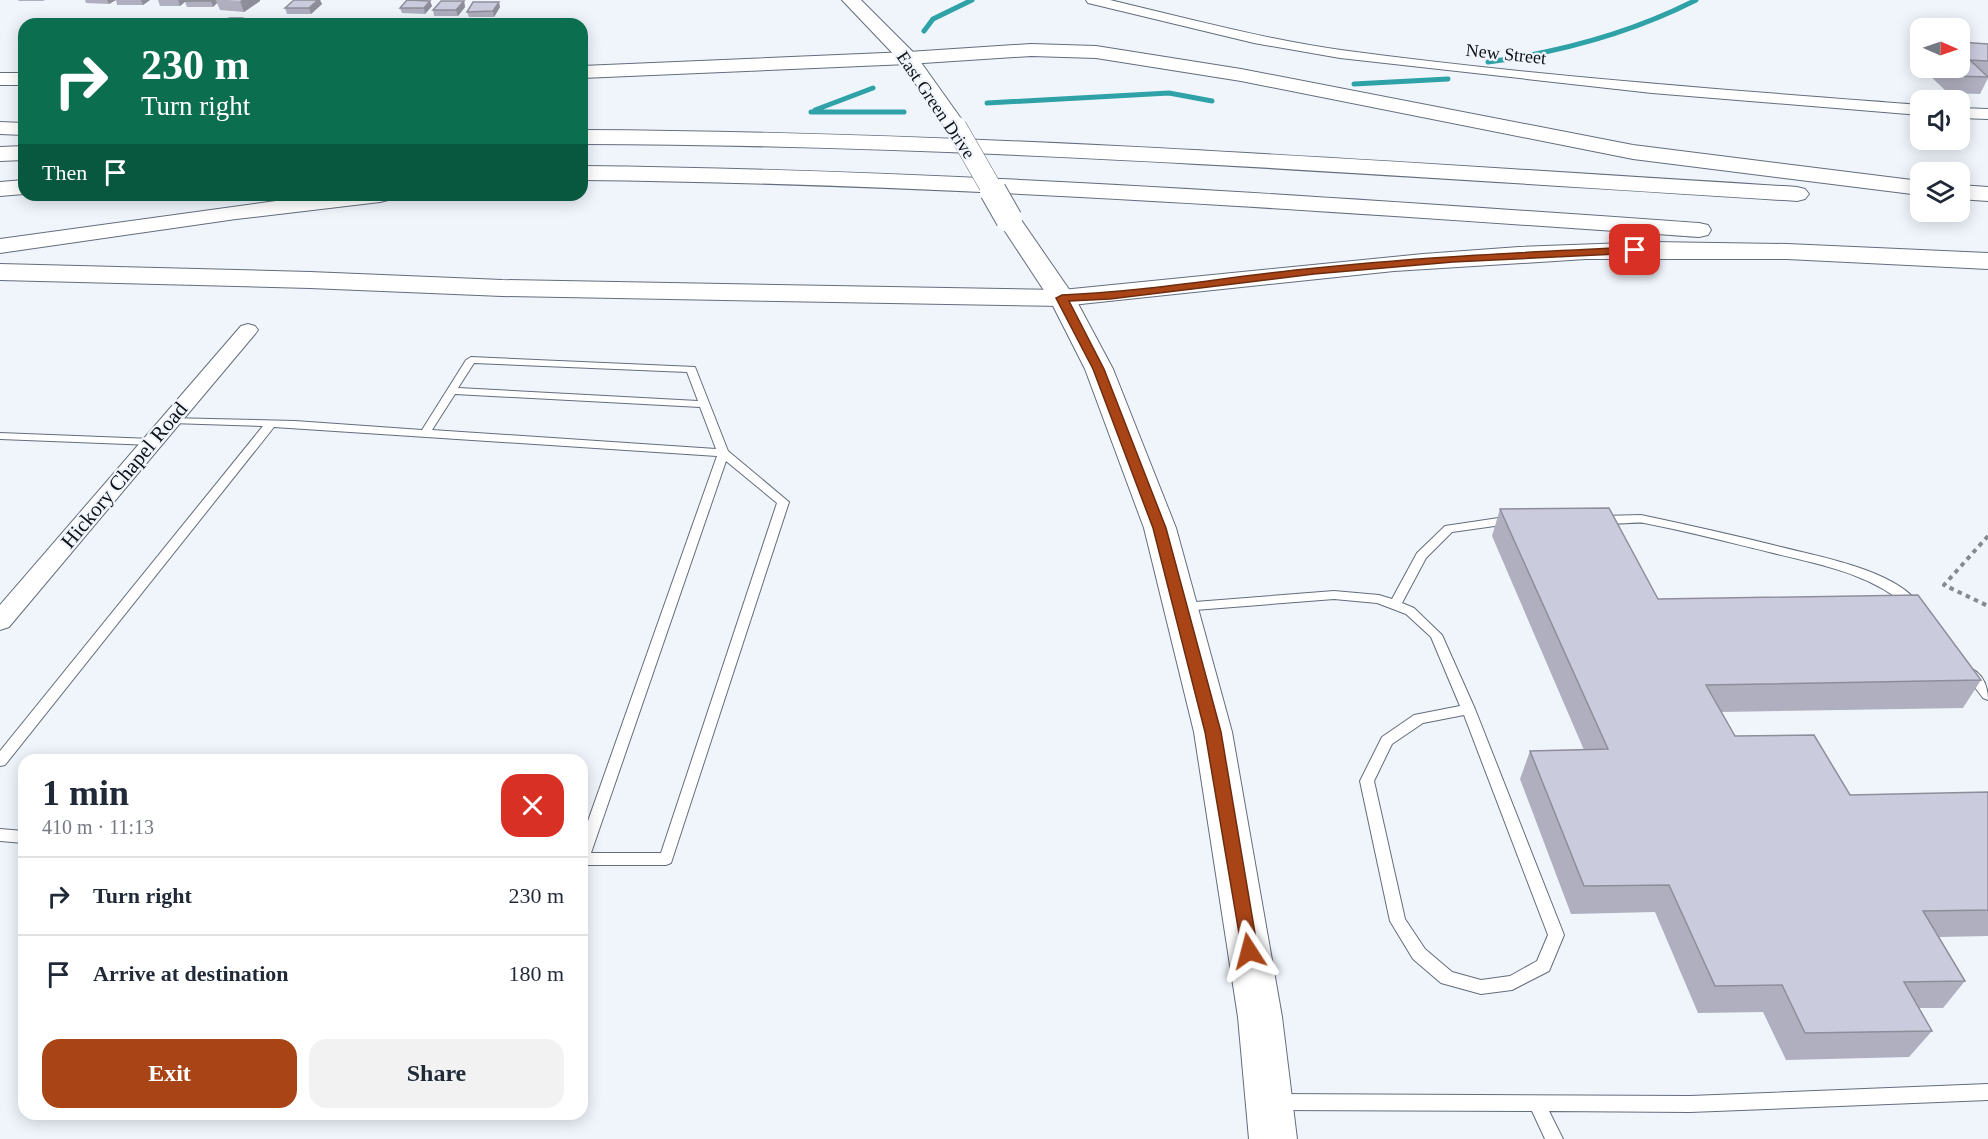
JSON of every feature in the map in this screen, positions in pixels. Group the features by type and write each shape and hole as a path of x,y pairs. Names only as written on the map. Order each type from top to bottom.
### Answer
{"main road":[{"name":"East Green Drive","path":"851,0 908,58 956,127 1009,219 1062,298 1099,369 1156,517 1213,732 1260,1017 1273,1139"},
{"path":"588,72 908,58 1031,50 1096,52 1241,75 1440,116 1633,152 1910,187"},
{"path":"0,79 18,79"},
{"path":"0,128 18,129"},
{"path":"588,135 850,141 1040,149 1910,201"},
{"path":"0,154 18,153"},
{"path":"588,173 802,176 1146,193 1988,250"},
{"path":"588,182 723,182 802,176"},
{"path":"0,189 18,188"},
{"path":"1970,193 1988,194"},
{"path":"0,246 329,201"},
{"path":"1970,205 1988,206"},
{"path":"0,272 310,280 502,288 1062,298 1110,296 1314,271 1453,259 1614,251 1791,251 1988,261"}],"street":[{"name":"New Street","path":"1093,0 1254,39 1340,54 1652,88 1910,109"},
{"path":"1970,113 1988,114"},
{"name":"Hickory Chapel Road","path":"0,621 248,330"}],"lane":[{"path":"425,433 471,360 691,369 723,453 783,502 666,859 588,859"},
{"path":"452,391 704,404"},
{"path":"171,420 271,423 723,453"},
{"path":"0,761 271,423"},
{"path":"0,436 152,442"},
{"path":"588,842 723,453"},
{"path":"1583,520 1641,519 1729,538 1852,569 1895,589 1924,615"},
{"path":"1395,605 1421,556 1449,529 1502,520 1525,520"},
{"path":"1181,608 1334,595 1379,599 1410,611 1436,635 1468,709 1556,934 1543,966 1512,983 1481,987 1447,978 1419,954 1398,921 1366,781 1387,741 1419,718 1468,709"},
{"path":"1959,659 1988,695"},
{"path":"0,835 18,836"},
{"path":"1269,1102 1690,1104 1988,1092"},
{"path":"1537,1104 1554,1139"}],"path":[{"path":"1988,536 1944,585 1988,606"}],"building":[{"path":"186,0 212,0 184,1"},
{"path":"294,0 318,0 309,8 285,8"},
{"path":"407,0 430,1 424,8 400,8"},
{"path":"441,1 464,1 456,10 433,10"},
{"path":"473,2 499,2 493,11 467,12"},
{"path":"1970,43 1988,44 1988,61 1970,60"},
{"path":"1970,60 1988,77 1970,76"},
{"path":"1609,508 1658,599 1918,595 1981,680 1706,685 1735,736 1814,735 1850,795 1988,792 1988,910 1923,911 1965,981 1904,982 1932,1031 1805,1033 1782,985 1715,986 1669,885 1584,886 1530,751 1608,749 1500,509"}],"waterway":[{"path":"924,31 933,19 972,0"},
{"path":"1488,62 1542,53 1595,40 1646,22 1696,0"},
{"path":"1354,84 1448,79"},
{"path":"815,110 873,88"},
{"path":"987,103 1169,93 1212,101"},
{"path":"811,112 904,112"}],"route":[{"path":"1249,951 1213,732 1160,528 1099,369 1062,298 1110,296 1314,271 1453,259 1635,250"}]}
